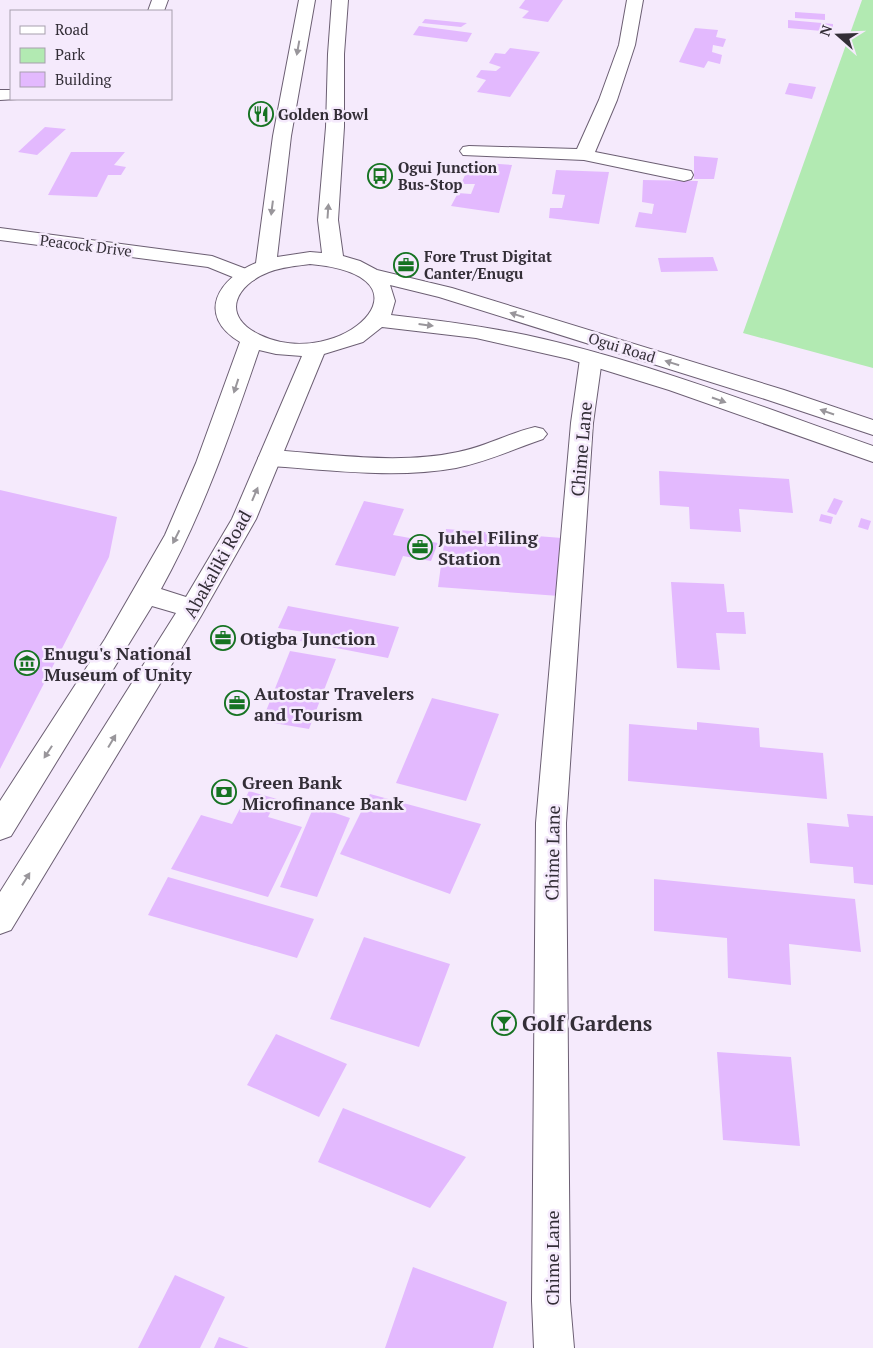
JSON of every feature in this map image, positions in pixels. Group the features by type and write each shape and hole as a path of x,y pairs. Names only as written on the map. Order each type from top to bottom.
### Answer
{"main road":[{"path":"266,266 282,136 307,0"},
{"path":"333,260 328,220 335,127 336,54 340,0"},
{"path":"584,155 608,100 628,45 635,0"},
{"path":"469,151 584,155 684,176"},
{"name":"Peacock Drive","path":"0,234 212,262 246,276"},
{"path":"310,258 333,260 359,268 369,274 378,282 383,291 385,300 378,320 368,330 353,339 315,349 292,350 251,340 238,332 229,322 225,311 226,300 231,289 240,279 266,266 287,260 310,258"},
{"name":"Ogui Road","path":"369,274 464,298 776,395 873,428"},
{"name":"Ogui Road","path":"378,320 476,332 591,359 681,387 873,454"},
{"path":"2,821 100,671 146,594 177,534 204,474 251,340"},
{"name":"Abakaliki Road","path":"0,920 192,609 244,519 315,349"},
{"name":"Chime Lane","path":"554,1348 551,1301 551,823 582,423 591,359"},
{"path":"270,458 389,465 426,465 459,460 535,434"},
{"path":"146,594 192,609"}],"green space":[{"path":"862,0 873,0 873,368 743,333"}],"building":[{"path":"525,0 563,0 548,22 522,18 529,11 519,8"},
{"path":"795,12 825,14 825,20 795,18"},
{"path":"425,19 467,23 461,27 422,23"},
{"path":"788,20 833,24 833,32 788,28"},
{"path":"419,26 472,33 467,42 413,35"},
{"path":"695,28 718,30 716,37 726,39 723,47 713,45 712,52 722,55 720,64 708,61 704,68 679,62"},
{"path":"510,48 540,52 510,97 477,92 486,80 476,77 481,70 496,71 501,67 489,63 495,53 505,54"},
{"path":"789,83 816,87 812,99 785,94"},
{"path":"45,127 66,129 37,155 18,152"},
{"path":"71,152 125,152 114,165 126,167 121,175 108,175 97,197 48,195"},
{"path":"694,156 718,158 714,179 694,179"},
{"path":"471,162 512,165 499,213 451,206 458,193 471,194 475,184 461,184"},
{"path":"556,170 609,172 599,224 549,218 550,208 562,208 565,195 552,194"},
{"path":"643,180 698,181 686,233 635,227 639,212 652,214 654,204 642,202"},
{"path":"713,257 718,271 661,272 658,258"},
{"path":"659,471 789,479 793,513 739,509 741,532 690,529 689,507 660,505"},
{"name":"Enugu's National Museum of Unity","path":"0,490 117,517 109,557 0,769"},
{"path":"834,498 843,501 836,515 827,512"},
{"path":"364,501 404,509 393,535 438,543 431,561 403,556 395,576 335,565"},
{"path":"821,514 833,517 831,524 819,521"},
{"path":"861,518 871,521 868,530 858,527"},
{"path":"446,529 562,538 559,596 438,587"},
{"path":"671,582 724,584 727,612 744,612 746,634 716,633 720,670 677,668"},
{"path":"288,606 399,627 388,658 300,641 304,632 278,628"},
{"path":"290,651 336,659 309,729 262,721"},
{"path":"432,698 499,714 466,801 396,783"},
{"path":"697,722 759,728 760,747 823,753 827,799 628,781 629,724 697,730"},
{"path":"249,791 277,799 268,817 302,827 268,897 171,869 201,815 232,824"},
{"path":"370,794 481,824 450,894 340,854"},
{"path":"314,806 350,818 317,897 280,887"},
{"path":"847,814 873,816 873,885 854,883 853,867 810,863 807,823 849,827"},
{"path":"168,877 314,919 297,958 148,915"},
{"path":"654,879 855,899 861,952 789,944 791,985 728,978 727,938 654,931"},
{"path":"364,937 450,964 419,1047 330,1019"},
{"path":"276,1034 347,1064 319,1117 247,1085"},
{"path":"717,1052 791,1057 800,1146 723,1140"},
{"path":"343,1108 466,1157 430,1208 318,1162"},
{"path":"413,1267 507,1302 493,1348 385,1348"},
{"path":"175,1275 225,1297 200,1348 138,1348"},
{"path":"219,1337 249,1348 214,1348"}],"place":[{"name":"Golden Bowl","path":"261,114"},
{"name":"Ogui Junction Bus-Stop","path":"380,176"},
{"name":"Fore Trust Digitat Canter/Enugu","path":"406,265"},
{"name":"Juhel Filing Station","path":"420,547"},
{"name":"Otigba Junction","path":"223,638"},
{"name":"Enugu's National Museum of Unity","path":"27,663"},
{"name":"Autostar Travelers and Tourism","path":"237,703"},
{"name":"Green Bank Microfinance Bank","path":"224,792"},
{"name":"Golf Gardens","path":"504,1023"}]}
